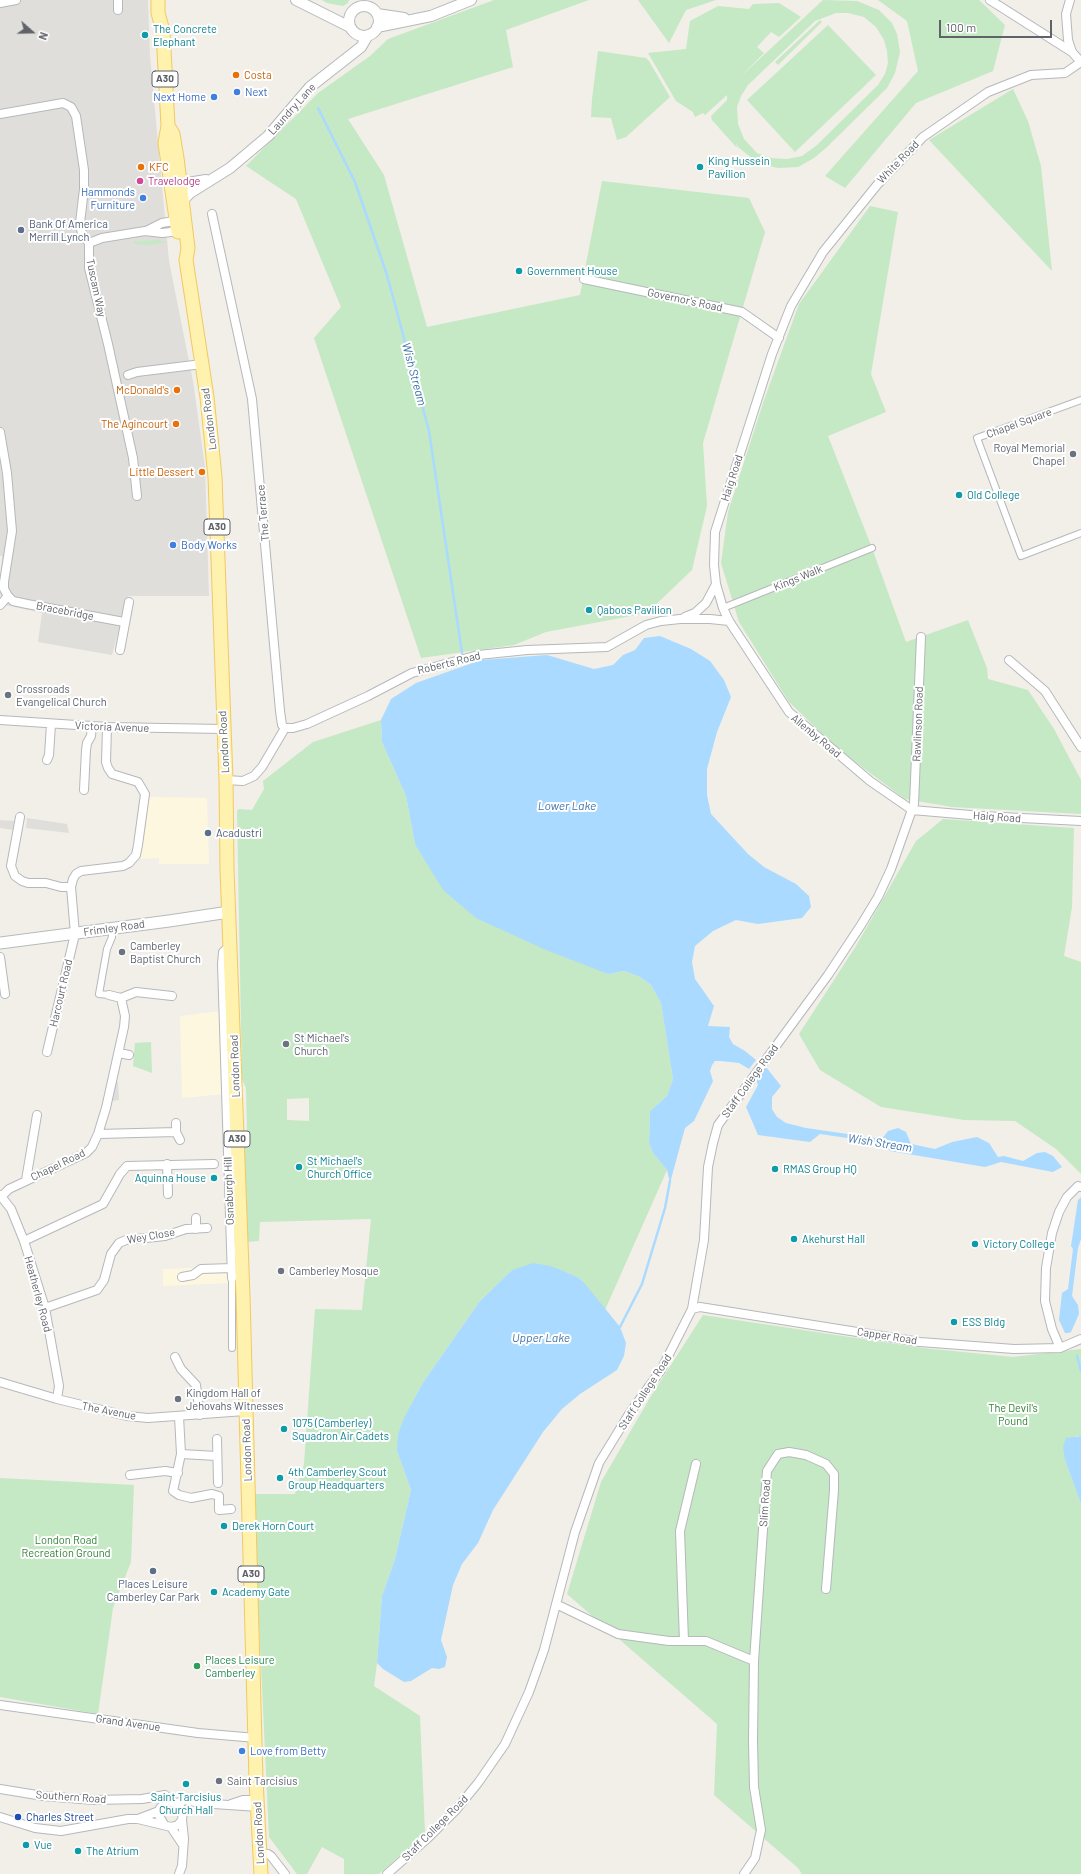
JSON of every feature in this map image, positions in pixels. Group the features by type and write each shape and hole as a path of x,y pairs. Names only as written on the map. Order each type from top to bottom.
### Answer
{"main road":[{"name":"London Road","path":"158,0 158,13 163,32"},
{"name":"London Road","path":"166,0 163,32 168,126 166,143 175,185 181,226"},
{"name":"London Road","path":"175,185 183,206 181,251 186,260 212,430 215,477 226,780 230,946 234,1272 246,1411 257,1803 261,1874"},
{"name":"Frimley Road","path":"0,943 229,912"}],"street":[{"path":"0,3 16,0"},
{"path":"118,0 118,10"},
{"path":"296,0 350,27 358,34 368,35 377,27 410,19 431,16 470,0"},
{"path":"990,0 1072,52 1081,62"},
{"path":"1070,0 1066,14 1066,24 1072,52"},
{"path":"307,5 335,14 350,15"},
{"path":"350,27 350,15 355,9 363,6 371,8 377,14 410,19"},
{"path":"377,14 377,27"},
{"name":"Laundry Lane","path":"183,206 184,198 190,192 246,156 268,136 310,87 361,47 368,35"},
{"name":"White Road","path":"779,338 791,306 823,252 877,185 923,137 988,92 1031,75 1065,73 1081,62"},
{"name":"Tuscam Way","path":"0,114 63,103 71,107 76,116 84,170 84,189 80,223 82,234 89,243 89,268 108,344 133,458 137,496"},
{"name":"Laundry Lane","path":"175,185 212,179"},
{"name":"The Terrace","path":"212,214 252,398 280,711 282,725 285,728"},
{"path":"89,243 102,238 146,231 162,223 181,226"},
{"name":"Governor's Road","path":"584,279 742,312 779,338"},
{"name":"Haig Road","path":"729,621 723,608 716,584 714,565 715,532 779,338"},
{"path":"128,375 137,372 202,364"},
{"name":"Chapel Square","path":"1081,400 977,438 1021,556 1081,533"},
{"path":"0,432 7,473 12,531 4,582 4,589 8,596 0,605"},
{"name":"Kings Walk","path":"723,608 872,548"},
{"path":"680,619 695,613 706,602 716,584"},
{"name":"Bracebridge","path":"8,596 13,601 124,622"},
{"path":"120,650 124,622 129,602"},
{"path":"680,619 710,619 729,621"},
{"name":"Roberts Road","path":"285,728 293,728 307,724 368,696 412,673 478,655 535,649 607,647 646,625 680,619"},
{"name":"Allenby Road","path":"729,621 789,712 870,781 912,810"},
{"name":"Rawlinson Road","path":"912,810 914,804 921,637"},
{"path":"1009,660 1045,691 1081,747"},
{"name":"Victoria Avenue","path":"0,720 107,727 223,729"},
{"path":"47,760 49,755 51,724"},
{"path":"84,790 86,750 87,743 91,736 92,726"},
{"path":"20,817 11,866 15,876 22,881 28,883 46,883 61,887 71,887 76,874 81,871 124,866 129,863 136,855 145,794 138,782 112,774 108,768 106,762 107,727"},
{"path":"226,780 243,781 254,776 262,768 285,728"},
{"name":"Haig Road","path":"912,810 982,816 1081,821"},
{"name":"Staff College Road","path":"387,1874 429,1837 455,1811 478,1783 505,1744 529,1692 544,1650 575,1532 600,1462 629,1414 661,1370 692,1309 704,1240 708,1167 718,1125 828,975 878,897 891,869 912,810"},
{"name":"Harcourt Road","path":"47,1052 75,934 71,887"},
{"path":"112,928 112,937 107,949 99,994 121,998 136,992 172,996"},
{"path":"0,957 5,994"},
{"name":"Chapel Road","path":"1,1195 26,1180 86,1153 92,1147 98,1134 119,1053 125,1021 121,998"},
{"path":"119,1053 129,1055"},
{"path":"26,1180 36,1115"},
{"path":"98,1134 178,1136 176,1123"},
{"path":"167,1164 168,1194"},
{"path":"24,1240 103,1204 120,1174 127,1166 214,1164"},
{"path":"1060,1348 1052,1329 1045,1301 1046,1268 1052,1232 1059,1212 1067,1197 1078,1186 1081,1187"},
{"name":"Heatherley Road","path":"1,1195 11,1209 24,1240 45,1308 59,1386 58,1399"},
{"path":"196,1218 196,1229"},
{"name":"Wey Close","path":"45,1308 97,1290 104,1280 111,1254 120,1243 126,1240 164,1236 186,1229 206,1228"},
{"path":"182,1277 193,1275 201,1269 234,1272 232,1348"},
{"name":"Capper Road","path":"692,1309 700,1307 920,1342 1014,1349 1060,1348 1081,1338"},
{"path":"175,1357 181,1370 196,1385 200,1415"},
{"name":"The Avenue","path":"0,1382 58,1399 127,1416 148,1418 246,1411"},
{"path":"179,1416 181,1454 173,1491 179,1495 191,1498 212,1494 219,1496 219,1510 231,1509"},
{"path":"217,1439 218,1483"},
{"name":"Slim Road","path":"744,1874 755,1858 761,1830 754,1787 754,1661 767,1471 778,1454 789,1452 806,1455 826,1464 834,1474 826,1589"},
{"path":"181,1454 217,1456"},
{"path":"684,1641 680,1531 696,1464"},
{"path":"130,1475 165,1471 178,1473"},
{"path":"556,1604 618,1634 669,1642 706,1641 754,1661"},
{"name":"Grand Avenue","path":"0,1705 198,1733 256,1738"},
{"name":"Southern Road","path":"0,1790 43,1796 94,1800 142,1799 165,1795"},
{"path":"183,1845 159,1819 159,1811 166,1802 176,1803 187,1800 198,1803 230,1804 243,1800 257,1803"},
{"path":"176,1803 182,1808 183,1817 182,1866 179,1874"},
{"path":"0,1818 50,1833 75,1830 120,1820 138,1819 167,1826 178,1825 189,1807 198,1803"},
{"path":"138,1819 159,1811"},
{"path":"260,1854 268,1854 271,1856 285,1874"}],"shaded area":[{"path":"0,0 148,0 150,56 169,261 193,381 205,467 209,596 128,596 112,655 38,642 42,613 6,605 0,594 2,556 0,556"},
{"path":"149,797 207,798 209,864 159,864 159,858 141,859 140,846"},
{"path":"27,818 67,824 69,833 26,828"},
{"path":"0,820 14,821 13,830 0,828"},
{"path":"221,1011 225,1094 182,1098 180,1016"},
{"path":"115,1082 118,1082 119,1100 111,1101"},
{"path":"227,1267 228,1283 163,1286 163,1269"}],"green space":[{"path":"322,0 349,0 348,3 343,6 327,3"},
{"path":"494,0 589,0 506,30 513,67 348,119 384,175 427,327 580,295 602,181 749,198 765,232 703,443 707,506 692,570 647,613 546,632 514,645 421,658 314,338 341,307 296,199 246,166 318,93 370,56 388,39"},
{"path":"638,0 716,0 686,10 669,43"},
{"path":"823,0 857,1 879,10 892,23 897,34 900,52 895,73 887,88 827,147 814,158 798,167 778,168 758,163 738,147 736,143 737,148 712,120 711,116 727,100 727,95 705,115 703,113 695,117 693,112 676,101 648,53 686,49 690,21 718,6 749,9 753,4 779,3 801,17 779,37 771,32 757,47 764,53 739,78","holes":["836,13 848,13 864,17 876,27 884,40 888,63 885,74 878,85 817,145 802,156 787,159 770,158 757,153 744,139 738,124 737,107 741,96 748,85 815,21"]},
{"path":"878,0 979,0 1005,25 993,71 916,103 845,188 825,176 918,71 907,21"},
{"path":"820,20 822,22 778,65 775,62"},
{"path":"828,25 876,75 795,152 747,100"},
{"path":"598,51 646,58 670,97 626,137 617,140 611,118 591,117"},
{"path":"1013,89 1028,121 1041,166 1052,271 929,140"},
{"path":"870,206 898,212 871,374 886,412 828,436 872,548 906,642 968,620 987,668 988,679 1028,690 1054,729 1081,780 1081,814 952,807 905,799 838,749 789,702 739,622 721,563 728,512 763,403 799,304"},
{"path":"159,240 166,242 149,245 134,244 134,241"},
{"path":"381,720 382,742 406,796 415,844 597,968 608,974 624,971 640,977 651,985 661,1003 673,1079 667,1096 650,1111 649,1143 653,1153 667,1170 605,1310 580,1279 566,1272 512,1270 480,1301 424,1381 415,1398 397,1451 411,1490 395,1559 382,1596 374,1686 420,1716 425,1833 379,1874 344,1874 344,1859 322,1847 307,1874 297,1874 269,1837 253,1494 295,1494 304,1464 315,1309 362,1310 371,1219 260,1222 259,1241 246,1242 243,1138 247,1133 246,1088 242,1079 237,811 239,809 252,810 264,789 263,781 313,742","holes":["309,1098 309,1121 287,1120 287,1099"]},
{"path":"943,819 1074,828 1072,907 1064,956 1081,962 1081,1174 1056,1149 1015,1121 964,1120 881,1107 820,1070 799,1034 856,946 916,841"},
{"path":"151,1042 152,1073 133,1066 135,1043"},
{"name":"The Devil's Pound","path":"703,1315 923,1348 1013,1357 1081,1349 1081,1436 1076,1436 1065,1460 1081,1504 1081,1874 802,1874 798,1868 714,1795 717,1724 567,1594 601,1482 651,1396"},
{"name":"London Road Recreation Ground","path":"0,1478 134,1485 131,1562 113,1608 98,1714 0,1697"}],"water":[{"name":"Lower Lake","path":"660,636 691,649 710,661 724,680 731,697 717,732 707,769 707,795 711,814 748,854 764,867 796,884 809,896 811,907 802,918 758,924 736,920 713,931 695,946 692,962 695,979 714,1006 708,1026 730,1027 729,1037 733,1044 756,1060 749,1069 739,1063 721,1061 715,1061 712,1065 710,1071 713,1081 694,1121 685,1128 670,1183 667,1170 653,1153 649,1143 650,1111 667,1096 673,1079 661,1003 651,985 640,977 624,971 608,974 546,950 476,918 443,890 415,844 406,796 382,742 381,720 391,699 416,683 481,660 547,655 594,669 613,665 623,655 635,650 644,638"},
{"path":"766,1067 781,1086 772,1097 772,1109 777,1117 786,1123 806,1128 882,1139 888,1131 898,1128 906,1132 911,1144 935,1149 952,1142 977,1137 989,1143 998,1157 1004,1156 1023,1161 1037,1153 1045,1152 1053,1156 1062,1167 1053,1172 1001,1162 985,1167 890,1151 882,1143 820,1134 810,1142 758,1135 746,1107 758,1085 756,1080"},
{"path":"1081,1197 1081,1239 1078,1248 1072,1296 1078,1305 1079,1314 1071,1332 1065,1333 1059,1320 1062,1293 1068,1289 1073,1249 1071,1246 1078,1200"},
{"name":"Upper Lake","path":"533,1263 550,1266 566,1272 579,1278 586,1285 620,1327 626,1343 624,1356 617,1370 580,1394 562,1409 543,1432 493,1510 478,1543 462,1564 453,1585 441,1640 447,1657 445,1667 439,1669 432,1668 411,1681 404,1682 383,1669 377,1663 382,1596 395,1559 411,1490 397,1451 398,1435 404,1418 424,1381 480,1301 512,1270"},
{"path":"1081,1436 1081,1504 1065,1460 1063,1447 1066,1438"}],"waterway":[{"name":"Wish Stream","path":"318,108 355,182 387,275 429,431 462,653"},
{"path":"620,1327 642,1284 665,1208 670,1181"},
{"name":"Wish Stream","path":"1077,1356 1081,1371"}],"place":[{"name":"The Concrete Elephant","path":"145,35"},
{"name":"Costa","path":"236,75"},
{"name":"Next","path":"237,92"},
{"name":"Next Home","path":"214,97"},
{"name":"KFC","path":"141,167"},
{"name":"King Hussein Pavilion","path":"700,167"},
{"name":"Travelodge","path":"140,181"},
{"name":"Hammonds Furniture","path":"143,198"},
{"name":"Bank Of America Merrill Lynch","path":"21,230"},
{"name":"Government House","path":"519,271"},
{"name":"McDonald's","path":"177,390"},
{"name":"The Agincourt","path":"176,424"},
{"name":"Royal Memorial Chapel","path":"1073,454"},
{"name":"Little Dessert","path":"202,472"},
{"name":"Old College","path":"959,495"},
{"name":"Body Works","path":"173,545"},
{"name":"Qaboos Pavilion","path":"589,610"},
{"name":"Crossroads Evangelical Church","path":"8,695"},
{"name":"Acadustri","path":"208,833"},
{"name":"Camberley Baptist Church","path":"122,952"},
{"name":"St Michael's Church","path":"286,1044"},
{"name":"St Michael's Church Office","path":"299,1167"},
{"name":"RMAS Group HQ","path":"775,1169"},
{"name":"Aquinna House","path":"214,1178"},
{"name":"Akehurst Hall","path":"794,1239"},
{"name":"Victory College","path":"975,1244"},
{"name":"Camberley Mosque","path":"281,1271"},
{"name":"ESS Bldg","path":"954,1322"},
{"name":"Kingdom Hall of Jehovahs Witnesses","path":"178,1399"},
{"name":"1075 (Camberley) Squadron Air Cadets","path":"284,1429"},
{"name":"4th Camberley Scout Group Headquarters","path":"280,1478"},
{"name":"Derek Horn Court","path":"224,1526"},
{"name":"Places Leisure Camberley Car Park","path":"153,1571"},
{"name":"Academy Gate","path":"214,1592"},
{"name":"Places Leisure Camberley","path":"197,1666"},
{"name":"Love from Betty","path":"242,1751"},
{"name":"Saint Tarcisius","path":"219,1781"},
{"name":"Saint Tarcisius Church Hall","path":"186,1784"},
{"name":"Charles Street","path":"18,1817"},
{"name":"Vue","path":"26,1845"},
{"name":"The Atrium","path":"78,1851"}]}
